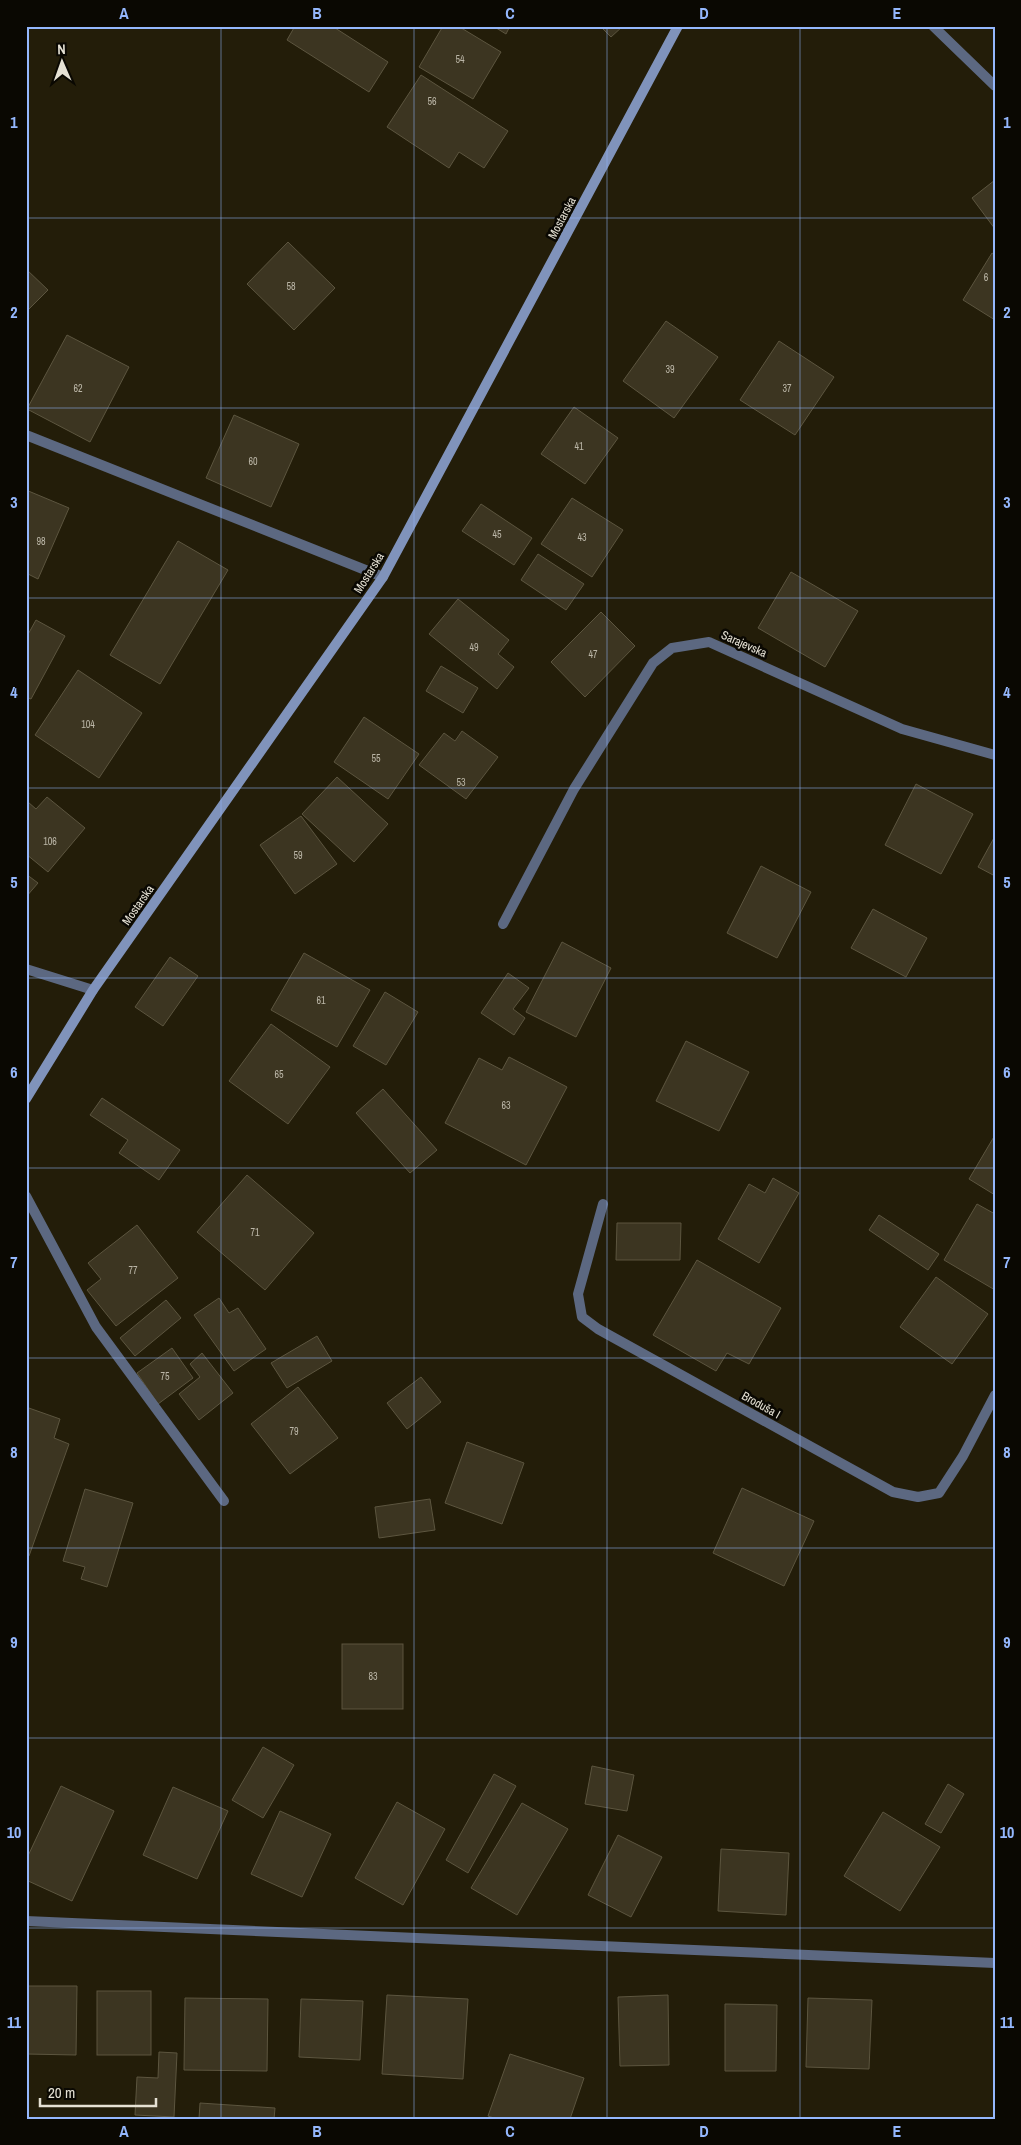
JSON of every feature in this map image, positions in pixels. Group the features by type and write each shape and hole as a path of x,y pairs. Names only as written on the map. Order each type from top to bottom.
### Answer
{"main road":[{"name":"Mostarska","path":"26,1099 93,990 383,577 678,26"}],"street":[{"path":"933,26 995,86"},
{"path":"26,435 383,577"},
{"name":"Sarajevska","path":"502,924 574,789 653,663 672,648 709,642 902,729 995,755"},
{"path":"26,969 93,990"},
{"path":"26,1196 96,1327 224,1501"},
{"name":"Broduša I","path":"603,1204 578,1294 582,1317 607,1334 893,1492 918,1497 939,1493 963,1456 995,1395"},
{"path":"26,1921 995,1963"}],"building":[{"path":"295,26 332,26 388,62 369,92 287,40"},
{"path":"443,26 458,26 501,52 473,99 419,67"},
{"path":"493,26 510,26 506,34"},
{"path":"600,26 623,26 611,37"},
{"path":"421,75 508,131 484,168 459,152 449,168 387,127"},
{"path":"995,180 995,229 972,198"},
{"path":"288,242 335,288 294,330 247,284"},
{"path":"992,253 995,255 995,320 963,300"},
{"path":"26,269 48,290 26,312"},
{"path":"666,321 718,357 674,418 623,381"},
{"path":"67,335 129,367 90,442 27,409"},
{"path":"779,341 834,377 795,435 740,400"},
{"path":"574,407 618,438 585,484 541,454"},
{"path":"234,415 299,444 271,507 206,478"},
{"path":"26,490 69,508 38,579 26,573"},
{"path":"572,498 623,530 592,577 541,544"},
{"path":"481,504 532,538 514,565 462,531"},
{"path":"178,541 228,570 160,684 110,655"},
{"path":"538,554 584,584 566,610 521,580"},
{"path":"791,572 858,611 825,667 758,628"},
{"path":"458,599 509,640 498,654 514,667 497,689 429,634"},
{"path":"601,612 635,646 585,697 551,662"},
{"path":"36,620 65,636 31,699 26,697 26,638"},
{"path":"441,666 478,688 463,713 426,691"},
{"path":"78,670 142,713 99,778 35,735"},
{"path":"364,717 419,754 388,799 334,762"},
{"path":"462,731 498,757 466,799 419,765 444,733 455,741"},
{"path":"337,777 388,824 354,862 302,814"},
{"path":"916,784 973,814 941,874 885,845"},
{"path":"47,797 85,828 48,872 26,854 26,804 28,802 36,809"},
{"path":"301,816 337,864 295,894 260,845"},
{"path":"995,836 995,876 978,867"},
{"path":"761,866 811,892 777,958 727,933"},
{"path":"26,874 38,883 26,897"},
{"path":"873,909 927,938 906,977 851,948"},
{"path":"562,942 611,968 576,1037 526,1012"},
{"path":"304,953 370,990 337,1047 271,1010"},
{"path":"170,957 198,976 163,1026 135,1007"},
{"path":"508,973 529,988 513,1009 525,1018 514,1035 481,1013"},
{"path":"385,992 418,1012 386,1065 353,1046"},
{"path":"271,1024 330,1067 288,1124 229,1081"},
{"path":"686,1041 749,1072 719,1131 656,1101"},
{"path":"509,1057 567,1087 526,1165 445,1123 479,1058 502,1070"},
{"path":"383,1089 437,1150 410,1173 356,1113"},
{"path":"102,1098 180,1150 159,1180 119,1153 128,1140 90,1115"},
{"path":"995,1135 995,1195 969,1179"},
{"path":"247,1175 314,1233 265,1290 197,1232"},
{"path":"773,1178 799,1193 759,1263 718,1239 749,1184 765,1193"},
{"path":"977,1204 995,1214 995,1290 944,1260"},
{"path":"879,1215 939,1254 928,1270 869,1230"},
{"path":"617,1223 681,1223 680,1260 616,1260"},
{"path":"137,1225 178,1278 116,1326 87,1290 101,1279 88,1263"},
{"path":"697,1260 781,1308 749,1364 727,1353 716,1371 653,1335"},
{"path":"936,1277 988,1314 952,1364 900,1327"},
{"path":"219,1298 229,1313 238,1308 266,1349 234,1371 194,1315"},
{"path":"166,1300 181,1318 135,1356 120,1338"},
{"path":"317,1336 332,1361 287,1388 271,1363"},
{"path":"172,1348 193,1378 158,1404 137,1373"},
{"path":"202,1353 233,1393 199,1420 179,1394 200,1377 190,1364"},
{"path":"421,1377 441,1402 407,1429 387,1403"},
{"path":"298,1387 338,1438 290,1474 251,1424"},
{"path":"26,1407 60,1419 54,1438 69,1444 29,1556 26,1555"},
{"path":"467,1442 524,1463 502,1524 445,1503"},
{"path":"742,1488 814,1521 784,1586 713,1553"},
{"path":"85,1489 133,1503 107,1587 81,1579 85,1567 63,1561"},
{"path":"430,1499 435,1530 379,1538 375,1507"},
{"path":"342,1644 403,1644 403,1709 342,1709"},
{"path":"263,1747 294,1765 263,1818 232,1800"},
{"path":"592,1766 634,1775 627,1811 585,1804"},
{"path":"494,1774 516,1786 468,1873 446,1860"},
{"path":"948,1784 964,1794 941,1833 925,1824"},
{"path":"61,1786 114,1811 72,1901 26,1880 26,1860"},
{"path":"173,1787 228,1811 197,1879 143,1855"},
{"path":"397,1802 445,1829 403,1905 355,1878"},
{"path":"522,1803 568,1829 517,1915 471,1888"},
{"path":"280,1811 331,1834 302,1897 251,1874"},
{"path":"883,1812 940,1847 900,1911 844,1876"},
{"path":"618,1835 662,1857 631,1917 588,1895"},
{"path":"721,1849 789,1853 786,1915 718,1911"},
{"path":"26,1986 77,1986 76,2055 26,2054"},
{"path":"97,1991 151,1991 151,2055 97,2055"},
{"path":"387,1995 468,1999 463,2079 382,2074"},
{"path":"668,1995 669,2065 620,2066 618,1997"},
{"path":"185,1998 268,1999 267,2071 184,2070"},
{"path":"808,1998 872,2000 869,2069 806,2067"},
{"path":"301,1999 363,2001 360,2060 299,2057"},
{"path":"725,2004 777,2005 776,2071 725,2071"},
{"path":"159,2052 177,2053 174,2117 135,2115 137,2077 158,2078"},
{"path":"510,2054 584,2078 570,2119 497,2119 488,2116"},
{"path":"200,2103 275,2108 274,2119 199,2119"}]}
